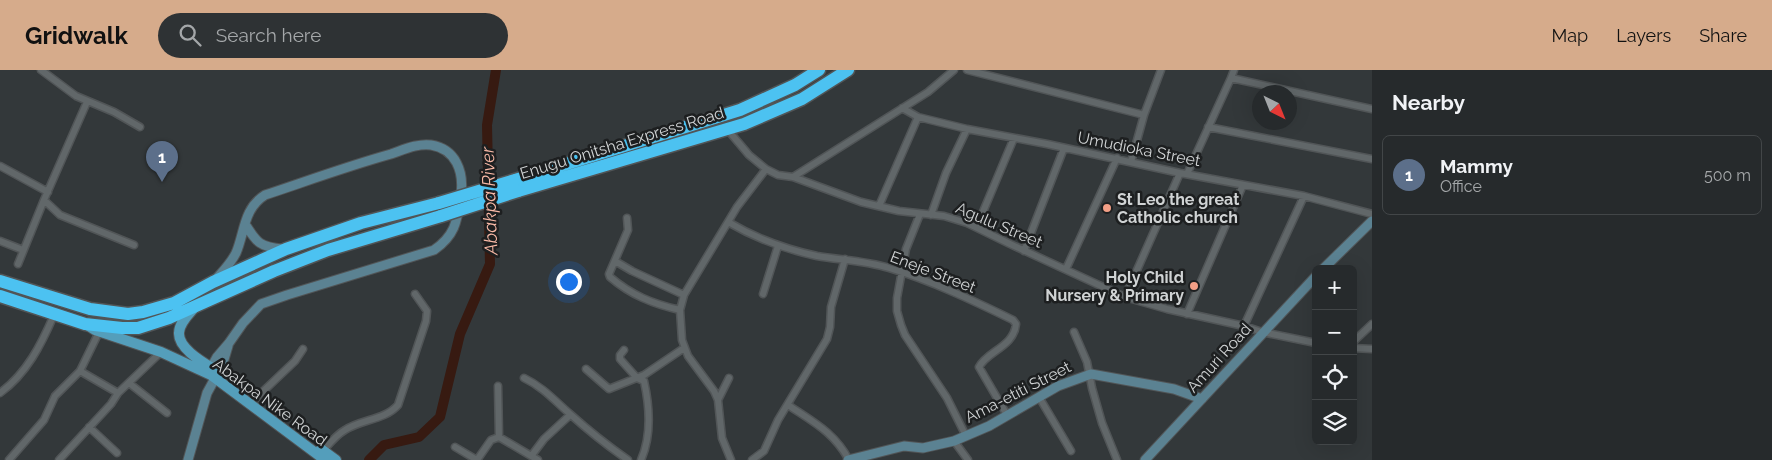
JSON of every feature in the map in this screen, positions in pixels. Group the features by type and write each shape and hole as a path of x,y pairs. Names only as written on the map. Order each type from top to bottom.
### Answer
{"highway":[{"name":"Enugu Onitsha Express Road","path":"516,186 740,110 795,85 819,70"},
{"name":"Enugu Onitsha Express Road","path":"0,296 85,324 138,328 169,318 274,271 440,209 516,186 744,124 802,99 848,70"},
{"name":"Enugu Onitsha Express Road","path":"0,281 90,309 128,314 174,303 213,282 286,249 361,223 440,209"}],"main road":[{"path":"198,304 187,316 179,334 181,341 190,354 213,373"},
{"name":"Abakpa Nike Road","path":"85,324 99,332 161,352 213,373 255,399 322,456"},
{"name":"Abakpa Nike Road","path":"213,373 322,456 336,460"}],"street":[{"path":"41,70 76,96 114,112 140,127"},
{"path":"794,177 928,92 954,70"},
{"path":"967,70 1144,114"},
{"path":"1131,162 1144,114 1160,70"},
{"path":"1125,297 1234,70"},
{"path":"1230,78 1372,109"},
{"path":"18,264 87,102"},
{"name":"Umudioka Street","path":"902,108 918,116 967,129 1304,196 1372,214"},
{"path":"878,206 918,116"},
{"path":"1208,127 1372,159"},
{"name":"Agulu Street","path":"727,129 749,155 766,169 778,174 794,177 861,202 950,218 977,226 1125,297 1187,314 1312,342"},
{"path":"931,215 946,173 967,129"},
{"path":"977,226 1014,138"},
{"path":"188,460 213,373 224,364 229,343 242,323 261,304 294,292 434,250 444,243 452,234 456,220 462,181 460,168 453,157 442,148 430,145 418,146 264,195 252,207 233,258 213,282"},
{"path":"1024,250 1064,148"},
{"path":"1066,269 1117,158"},
{"path":"0,166 48,192"},
{"path":"731,460 722,438 718,400 714,391 684,348 680,310 684,294 748,191 766,169"},
{"path":"1187,314 1243,184"},
{"path":"1244,326 1304,196"},
{"path":"44,200 60,215 134,245"},
{"path":"920,214 906,249 897,311 900,325 905,335 947,398 966,436"},
{"path":"627,218 628,230 609,274 612,280 652,304 680,310"},
{"path":"1327,265 1372,220"},
{"name":"Eneje Street","path":"728,222 754,237 778,246 818,256 845,259 903,272 933,283 1012,320 1016,324 1015,330 1002,348 983,362 979,368 1007,415"},
{"path":"245,224 253,238 265,247 286,249"},
{"path":"0,241 23,250"},
{"path":"763,294 778,246"},
{"path":"752,460 764,451 788,405 827,339 831,307 845,259"},
{"path":"615,261 632,271 684,294"},
{"name":"Amuri Road","path":"1145,460 1312,280"},
{"path":"322,456 344,430 392,411 398,405 426,321 427,312 415,294"},
{"path":"0,394 12,384 29,364 43,342 54,315"},
{"path":"1357,338 1372,324"},
{"path":"9,460 44,420 54,396 80,372 99,332"},
{"path":"1074,332 1088,362 1092,388 1102,423 1117,460"},
{"path":"586,369 609,389 639,379 684,348"},
{"path":"1357,348 1372,349"},
{"path":"255,399 295,361 303,349"},
{"path":"624,350 620,355 620,359 644,382 649,415 646,449 641,460"},
{"path":"59,460 111,404 118,393 161,352"},
{"path":"80,372 118,393"},
{"name":"Ama-etiti Street","path":"848,460 904,446 923,448 954,441 989,426 1058,386 1090,374 1174,389 1202,399"},
{"path":"524,378 547,393 570,415 628,460"},
{"path":"718,400 729,378"},
{"path":"129,383 167,413"},
{"path":"498,386 498,437"},
{"path":"1039,397 1071,451"},
{"path":"788,405 816,423 834,438 841,445 848,460"},
{"path":"532,455 544,439 570,415"},
{"path":"89,427 117,453"},
{"path":"498,437 538,460"},
{"path":"455,448 477,460 491,440 498,437"},
{"path":"954,441 968,460"}],"waterway":[{"name":"Abakpa River","path":"369,460 384,445 419,437 440,417 460,334 490,264 487,125 496,70"}],"place":[{"name":"Mammy","path":"162,182"},
{"name":"St Leo the great Catholic church","path":"1107,208"},
{"name":"Holy Child Nursery & Primary","path":"1194,286"}]}
